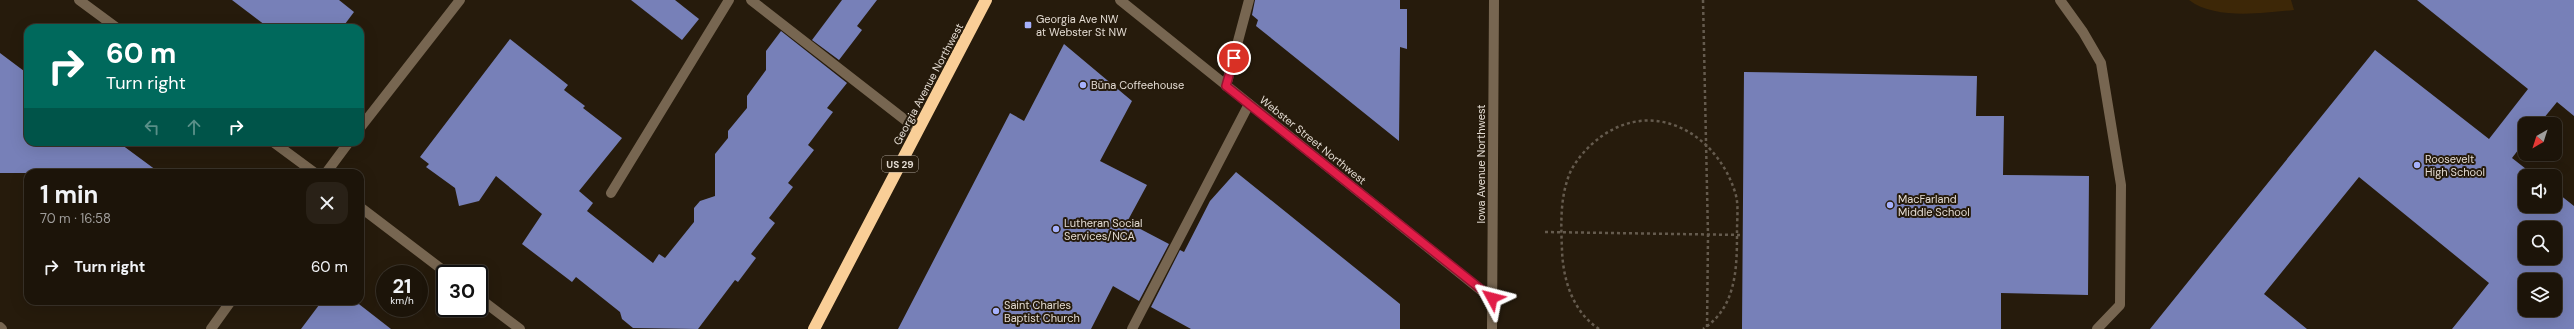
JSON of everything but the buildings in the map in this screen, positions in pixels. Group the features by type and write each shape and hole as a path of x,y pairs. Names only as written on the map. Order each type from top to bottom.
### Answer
{"highway":[{"name":"Georgia Avenue Northwest","path":"814,329 986,0"}],"street":[{"path":"79,0 112,24"},
{"path":"364,123 460,0"},
{"path":"612,193 729,0"},
{"path":"751,0 918,130"},
{"name":"Webster Street Northwest","path":"1120,0 1492,298"},
{"path":"1226,86 1249,0"},
{"name":"Iowa Avenue Northwest","path":"1492,329 1494,0"},
{"path":"2060,0 2083,32 2101,63 2121,185 2120,305 2097,329"},
{"path":"1137,327 1249,104"},
{"path":"278,146 310,169"},
{"path":"329,169 346,146"},
{"path":"364,210 436,265"},
{"path":"211,329 229,305"},
{"path":"488,305 520,329"}],"path":[{"path":"1703,0 1708,236 1707,328"},
{"path":"1599,329 1592,324 1568,290 1562,261 1562,201 1568,176 1594,142 1609,131 1642,121 1660,122 1680,126 1706,145 1727,172 1735,193 1737,236 1734,286 1722,310 1707,328 1703,329"},
{"path":"1545,232 1708,236 1743,235"}],"shaded area":[{"path":"2189,0 2291,0 2294,10 2268,13 2225,13 2200,6"}],"place":[{"name":"Georgia Ave NW at Webster St NW","path":"1028,25"},
{"name":"Büna Coffeehouse","path":"1083,85"},
{"name":"Roosevelt High School","path":"2417,165"},
{"name":"MacFarland Middle School","path":"1890,205"},
{"name":"Lutheran Social Services/NCA","path":"1056,229"},
{"name":"Saint Charles Baptist Church","path":"996,311"}],"route":[{"path":"1234,58 1226,86 1442,260 1492,298"}]}
